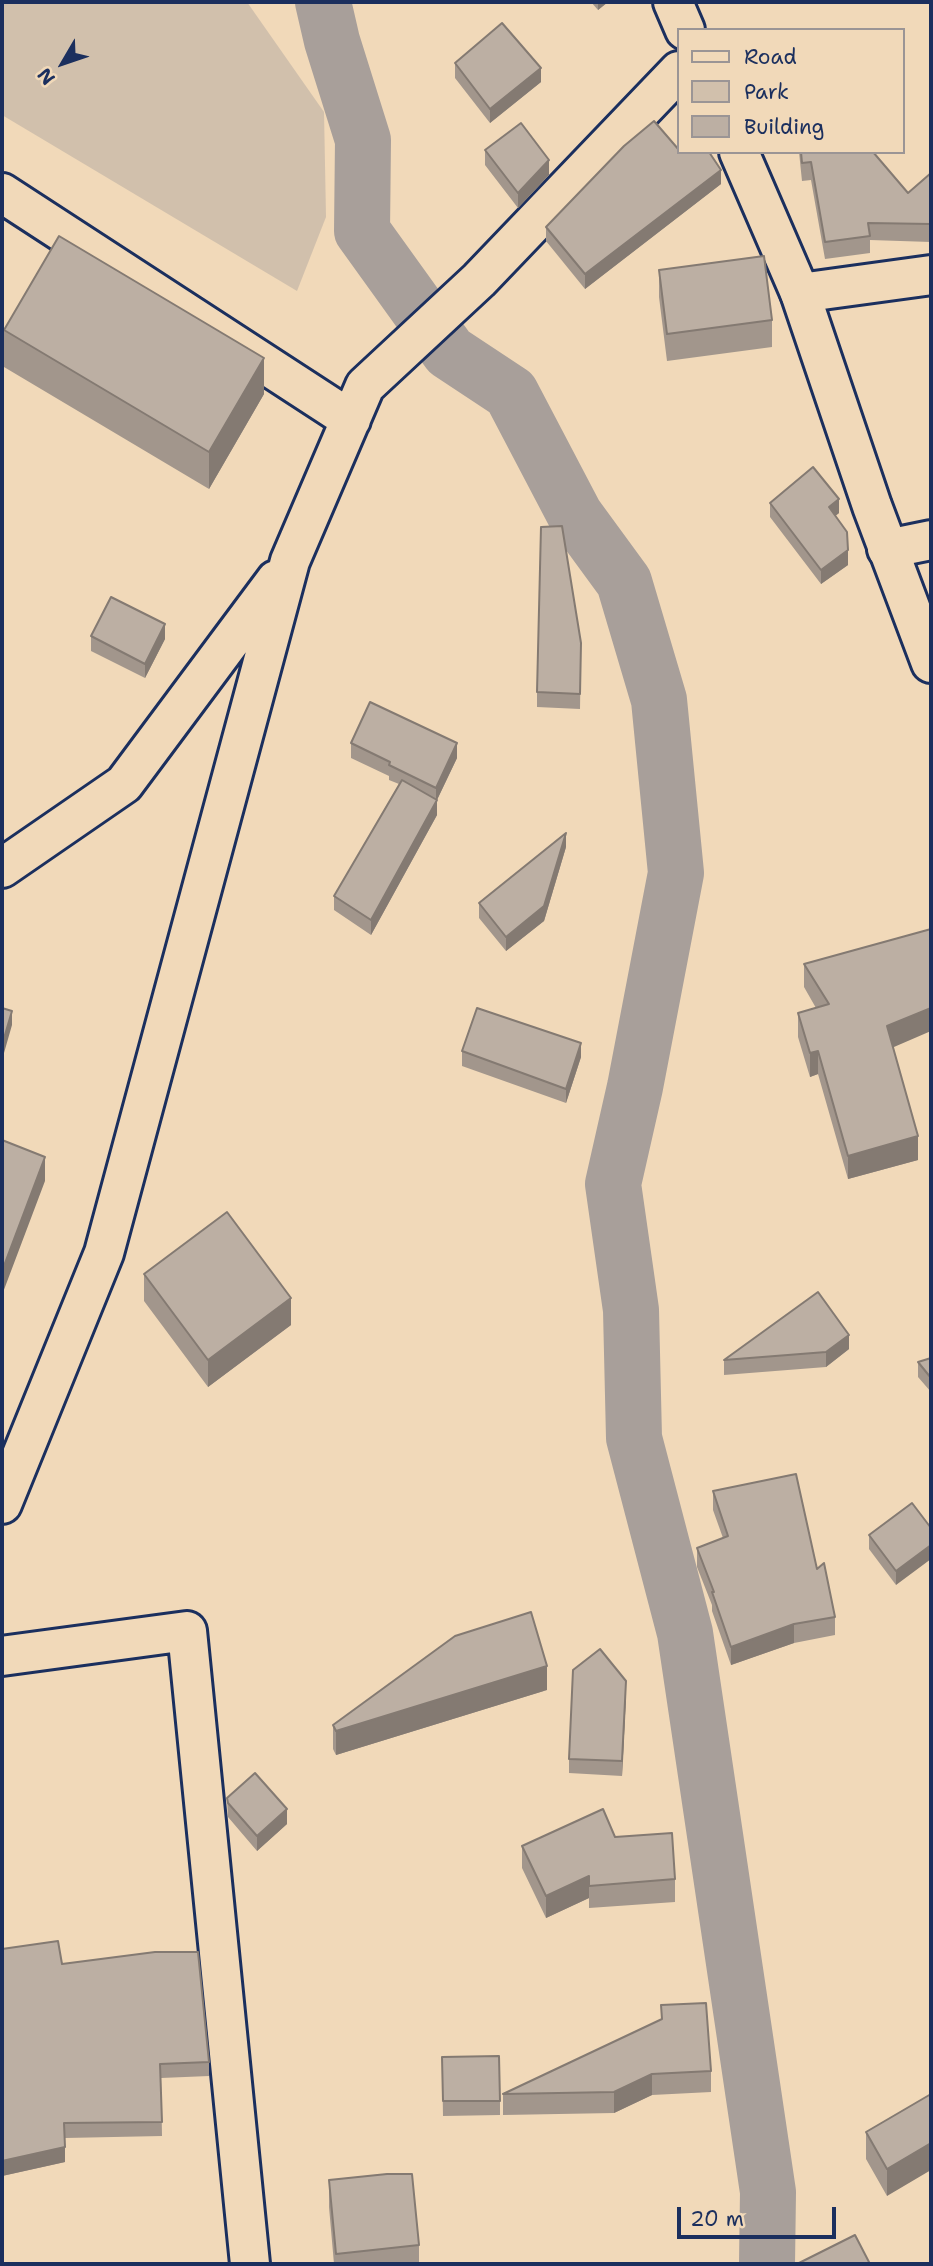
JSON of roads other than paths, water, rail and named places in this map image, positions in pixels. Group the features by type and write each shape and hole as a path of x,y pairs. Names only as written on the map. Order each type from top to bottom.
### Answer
{"street":[{"path":"673,2 684,28"},
{"path":"2,1504 104,1253 290,561 358,403 678,72"},
{"path":"740,154 800,293 887,549 931,663"},
{"path":"2,193 358,403"},
{"path":"800,293 931,275"},
{"path":"887,549 931,540"},
{"path":"2,868 124,784 290,561"},
{"path":"2,1656 187,1630 250,2264"}],"waterway":[{"path":"323,2 332,41 363,140 362,231 449,352 511,393 575,515 624,582 659,700 676,873 635,1087 613,1184 631,1310 634,1438 685,1633 768,2192 767,2264"}]}
